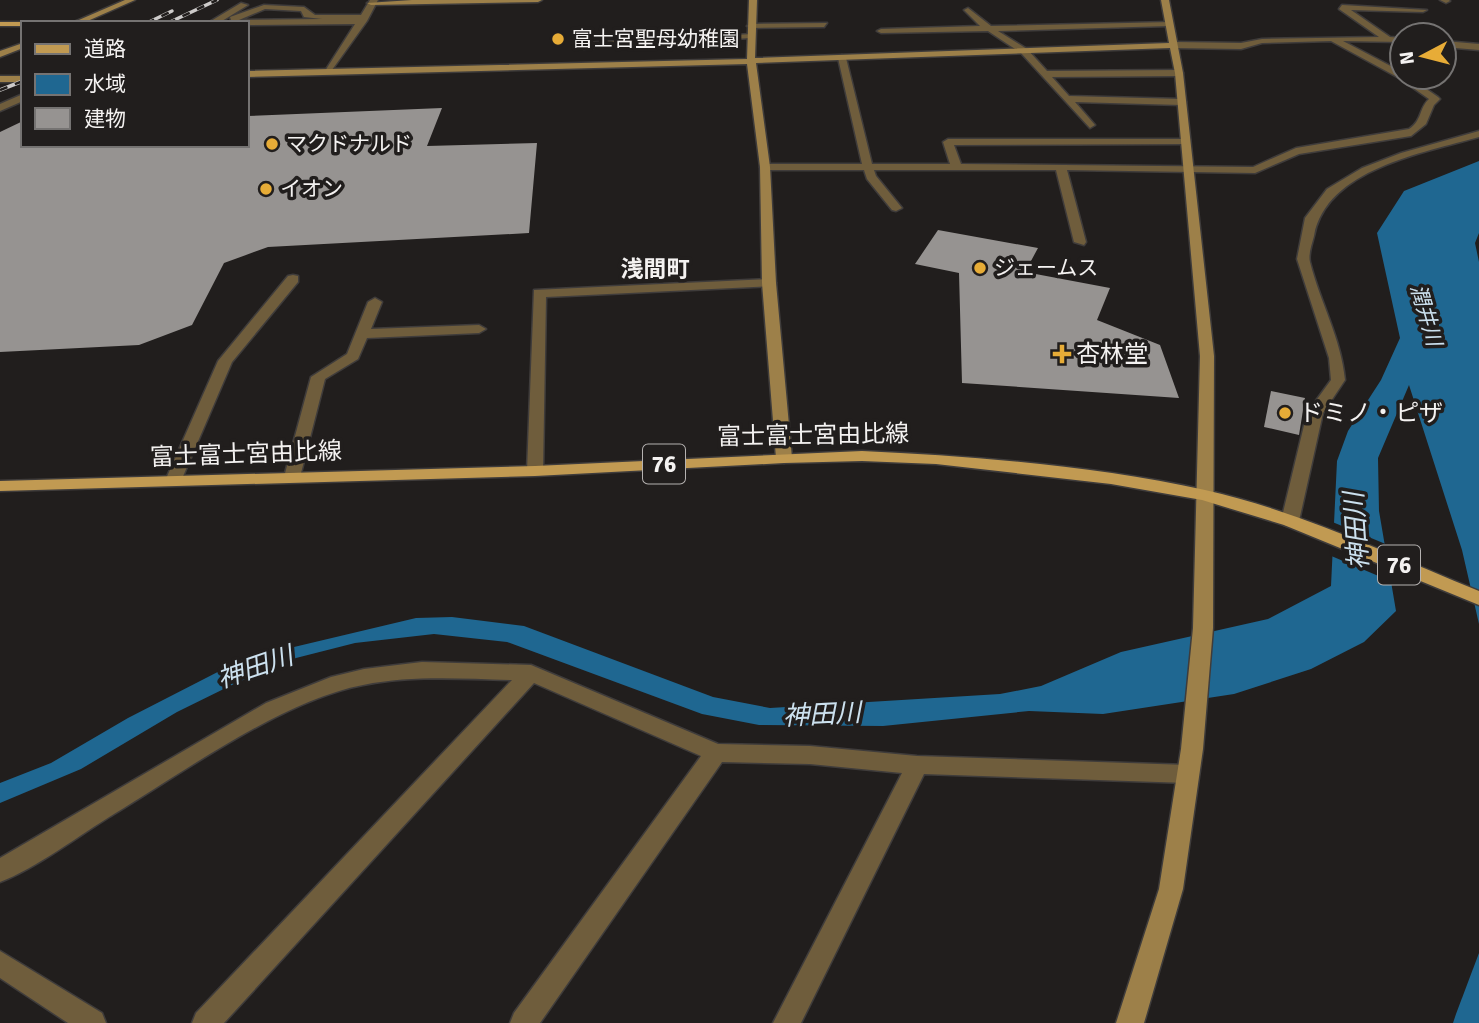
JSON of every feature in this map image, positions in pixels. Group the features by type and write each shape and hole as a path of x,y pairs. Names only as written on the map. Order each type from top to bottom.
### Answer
{"main road":[{"path":"0,24 21,24"},
{"name":"富士富士宮由比線","path":"0,486 534,471 784,458 862,456 936,459 1111,479 1205,495 1290,521 1479,598"}],"street":[{"path":"81,21 131,0"},
{"path":"329,71 364,19 372,2 538,0"},
{"path":"753,0 751,61 765,167 769,283 784,458"},
{"path":"1130,1023 1171,889 1192,749 1203,628 1207,356 1179,73 1165,0"},
{"path":"215,21 242,5 254,4"},
{"path":"235,21 234,18 264,7 304,9 307,15 315,17 364,19"},
{"path":"1387,39 1342,7 1423,10"},
{"path":"968,10 991,30 1024,51 1090,125"},
{"path":"248,23 364,19"},
{"path":"248,25 347,23"},
{"path":"881,31 1168,24"},
{"path":"751,26 824,25"},
{"path":"584,46 750,36"},
{"path":"248,74 751,61 1174,45 1241,46 1262,41 1332,38 1387,39"},
{"path":"1332,38 1388,69"},
{"path":"1458,45 1479,47"},
{"path":"0,54 21,46"},
{"path":"842,58 858,133 870,166 871,177 896,208"},
{"path":"1046,74 1179,73"},
{"path":"0,79 21,79"},
{"path":"957,167 948,142 1189,169 1255,170 1296,151 1407,134 1419,129 1427,115 1429,104 1435,99 1423,91"},
{"path":"0,108 21,98"},
{"path":"1067,99 1181,102"},
{"path":"1290,521 1315,413 1338,380 1336,358 1303,259 1311,218 1331,191 1366,170 1405,155 1479,134"},
{"path":"1061,167 1071,155 1186,142"},
{"path":"765,167 1061,167"},
{"path":"1061,167 1080,242"},
{"path":"173,481 225,361 293,279"},
{"path":"534,471 539,293 769,283"},
{"path":"292,477 318,377 353,356 375,302"},
{"path":"364,334 479,329"},
{"path":"0,871 274,709 331,685 364,677 422,670 531,673 716,753 810,755 917,765 1188,774"},
{"path":"206,1023 531,673"},
{"path":"524,1023 716,753"},
{"path":"787,1023 917,765"},
{"path":"0,963 92,1023"}],"water":[{"path":"1479,161 1479,233 1475,243 1479,262 1479,624 1462,550 1409,385 1378,458 1379,511 1396,611 1364,642 1311,669 1234,694 1103,714 1029,711 883,726 759,725 702,714 507,642 434,634 355,643 296,658 238,682 177,712 81,769 0,803 0,783 51,763 128,718 243,659 416,618 452,617 524,626 713,697 770,708 1000,694 1041,686 1121,652 1268,619 1331,586 1337,461 1348,431 1381,380 1400,338 1377,233 1404,191"},
{"path":"1479,953 1479,1023 1453,1023 1456,1014"}],"pier":[{"path":"1330,521 1388,545 1395,583 1329,555"}],"building":[{"name":"イオン","path":"442,108 427,146 537,143 529,233 268,247 224,263 192,325 139,345 0,352 0,132 21,122 21,147 248,147 248,116"},
{"name":"杏林堂","path":"938,230 1038,248 1025,272 1110,288 1097,320 1160,345 1179,398 962,383 959,273 915,264"},
{"name":"ドミノ・ピザ","path":"1271,391 1305,398 1299,435 1264,427"}],"railway":[{"path":"172,21 217,0"},
{"path":"151,21 172,11"},
{"path":"0,90 21,82"}],"place":[{"name":"富士宮聖母幼稚園","path":"558,39"},
{"name":"マクドナルド","path":"272,144"},
{"name":"イオン","path":"266,189"},
{"name":"ジェームス","path":"980,268"},
{"name":"杏林堂","path":"1062,354"},
{"name":"ドミノ・ピザ","path":"1285,413"}],"district":[{"name":"浅間町","path":"655,269"}],"water label":[{"name":"潤井川","path":"1426,315"},
{"name":"神田川","path":"1356,531"},
{"name":"神田川","path":"255,667"},
{"name":"神田川","path":"822,714"}]}
